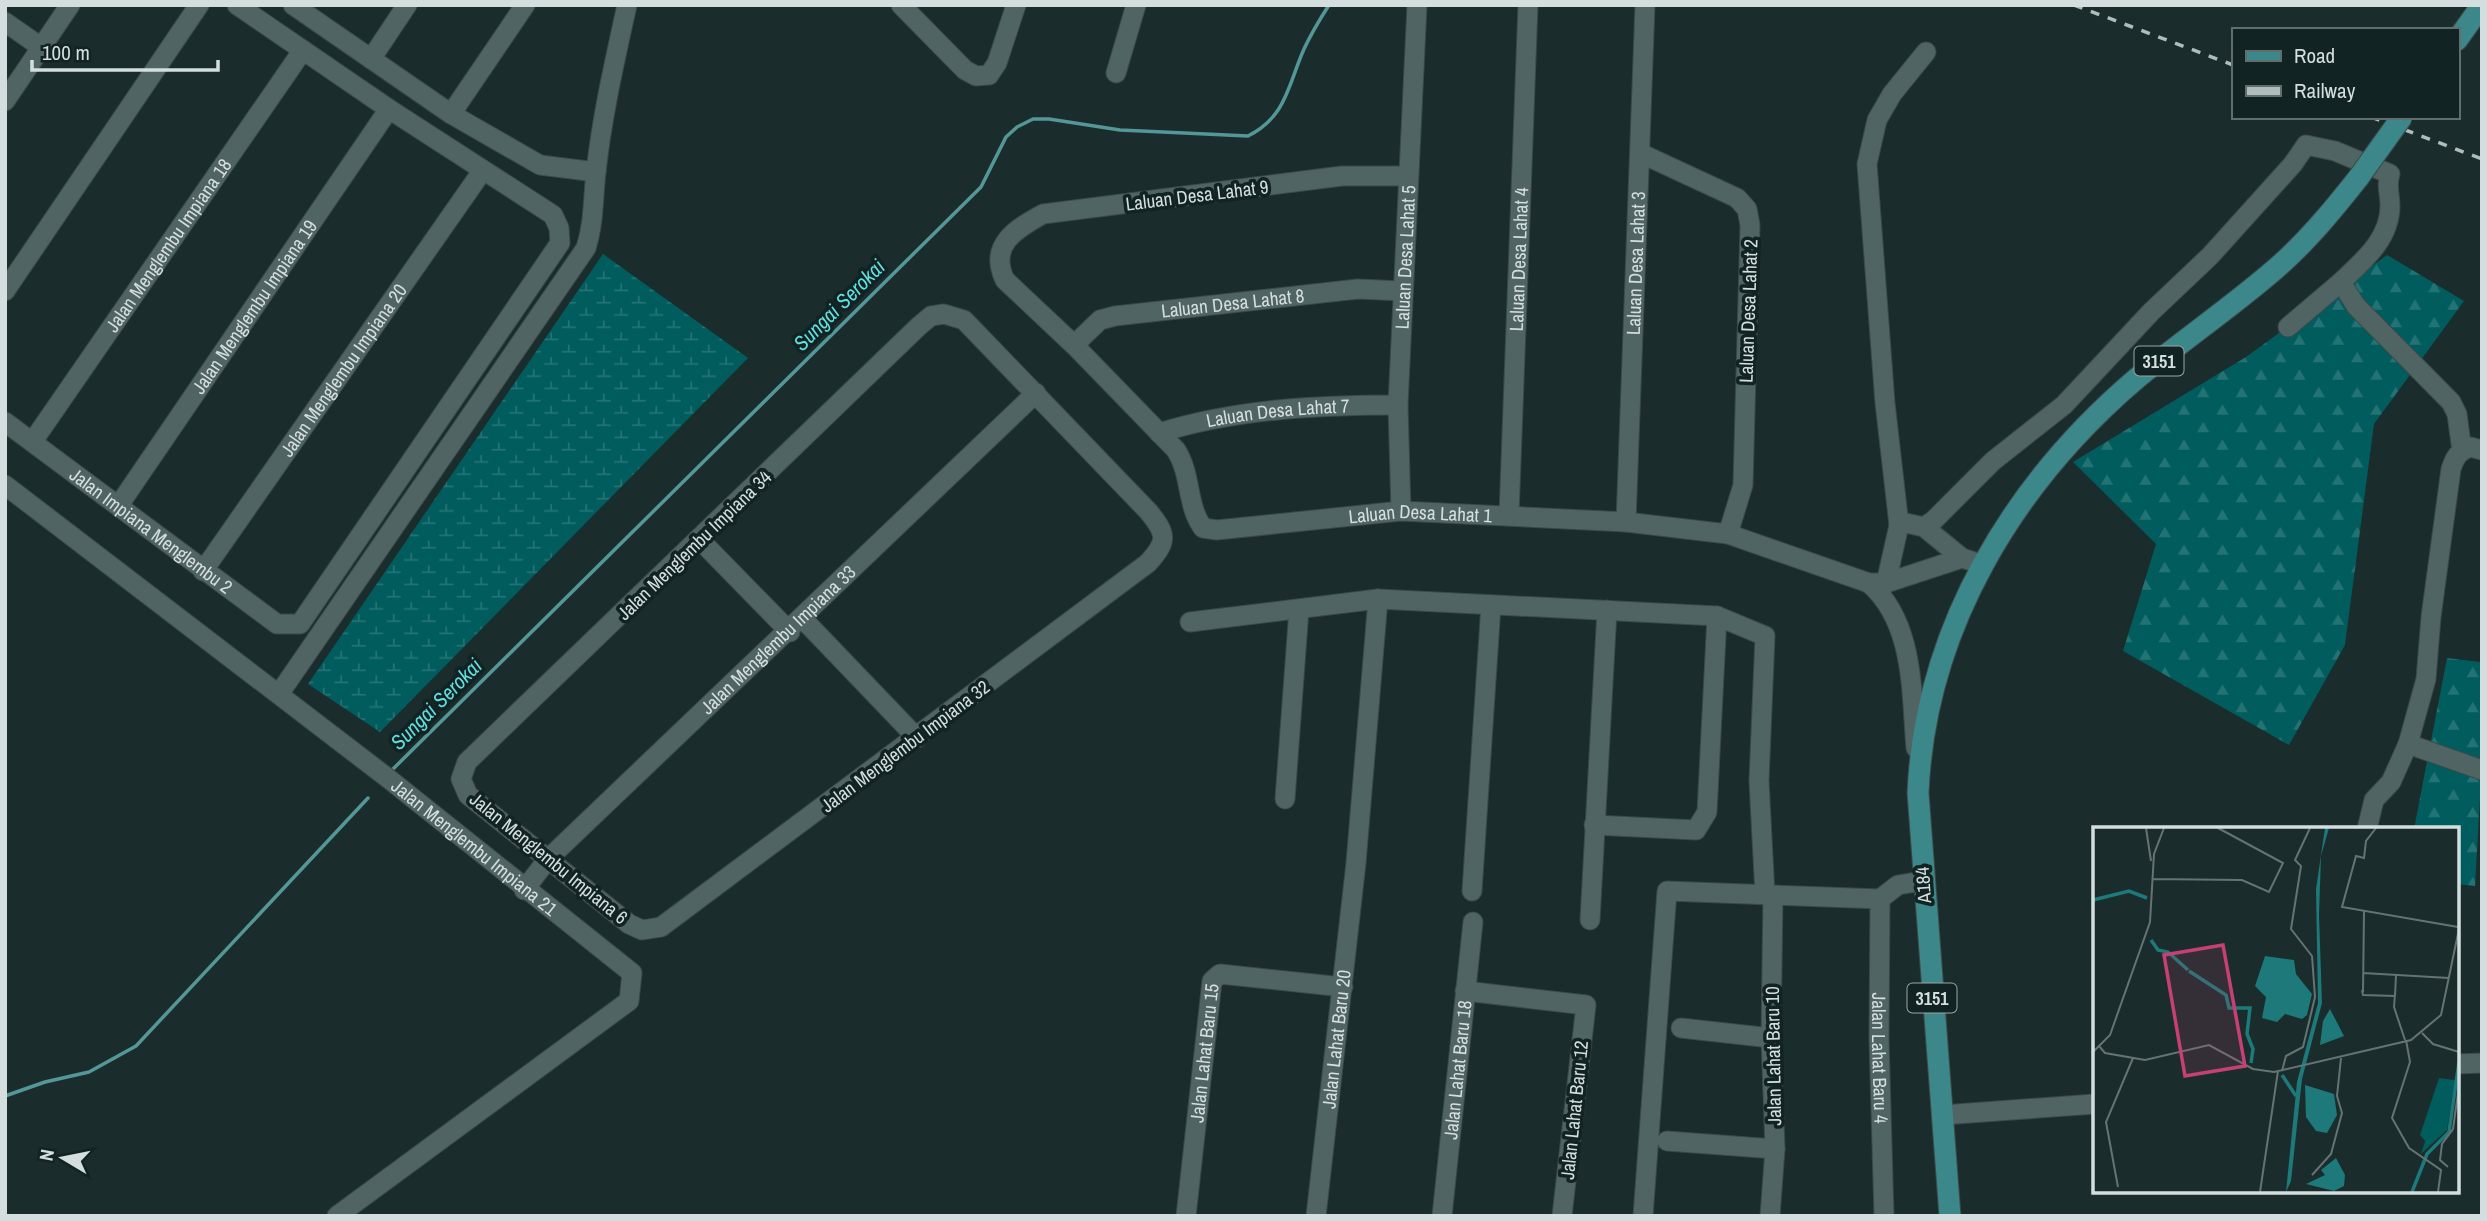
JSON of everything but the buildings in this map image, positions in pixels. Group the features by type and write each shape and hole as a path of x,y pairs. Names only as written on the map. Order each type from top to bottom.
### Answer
{"main road":[{"path":"2459,37 2482,5"},
{"name":"3151","path":"1971,561 2093,419 2137,379 2275,270 2321,223 2359,177 2401,119"},
{"name":"A184","path":"1950,1216 1918,804 1922,746 1971,561"}],"street":[{"path":"5,101 70,5"},
{"path":"5,291 199,5"},
{"path":"237,5 483,170"},
{"path":"293,5 451,114 543,166 596,172"},
{"path":"371,59 407,5"},
{"path":"451,114 526,5"},
{"path":"279,694 586,248 592,229 596,172 610,80 627,5"},
{"path":"901,5 965,70 976,76 989,75 997,63 1016,5"},
{"path":"1116,72 1136,5"},
{"name":"Laluan Desa Lahat 5","path":"1401,511 1398,405 1417,5"},
{"name":"Laluan Desa Lahat 4","path":"1509,515 1528,5"},
{"name":"Laluan Desa Lahat 3","path":"1626,522 1644,5"},
{"path":"5,22 41,47"},
{"name":"Jalan Menglembu Impiana 18","path":"33,441 303,50"},
{"path":"1916,748 1904,640 1878,583 1899,525 1885,403 1867,164 1877,120 1892,94 1926,52"},
{"name":"Jalan Menglembu Impiana 19","path":"119,505 389,109"},
{"path":"1924,527 1993,461 2064,405 2151,312 2210,256 2293,164 2306,145 2336,151 2390,174 2390,207 2385,232 2371,253 2288,327"},
{"name":"Laluan Desa Lahat 2","path":"1640,153 1737,198 1747,209 1749,217 1743,485 1728,534"},
{"name":"Jalan Impiana Menglembu 2","path":"5,422 277,624 300,624 560,243 559,228 553,215 483,170"},
{"name":"Jalan Menglembu Impiana 20","path":"203,571 483,170"},
{"name":"Laluan Desa Lahat 9","path":"1002,251 1013,230 1043,214 1342,176 1407,176"},
{"name":"Laluan Desa Lahat 1","path":"1002,251 999,266 1005,280 1074,345 1159,433 1185,465 1194,516 1203,528 1217,530 1401,511 1626,522 1728,534 1878,583"},
{"path":"2341,282 2356,306 2451,402 2472,450 2456,455 2449,476 2426,679 2407,744 2391,782 2374,800 2367,827"},
{"name":"Laluan Desa Lahat 8","path":"1074,345 1100,320 1115,316 1358,289 1402,291"},
{"name":"Jalan Menglembu Impiana 34","path":"467,762 932,316 944,314 964,320 1037,393"},
{"name":"Jalan Menglembu Impiana 32","path":"661,927 917,738 1148,563 1161,549 1161,526 1037,393"},
{"name":"Jalan Menglembu Impiana 33","path":"524,890 548,859 797,625 1037,393"},
{"name":"Laluan Desa Lahat 7","path":"1159,433 1203,419 1335,405 1398,405"},
{"name":"Jalan Menglembu Impiana 21","path":"5,485 279,694 632,973 629,1001 337,1216"},
{"path":"1899,525 1906,523 1924,527 1971,561"},
{"path":"700,540 797,625 917,738"},
{"path":"1878,583 1971,561"},
{"path":"1191,622 1378,599 1717,616 1707,812 1701,824 1696,830 1594,825"},
{"name":"Jalan Lahat Baru 20","path":"1316,1216 1356,863 1378,599"},
{"path":"1472,891 1491,605"},
{"path":"1285,799 1299,609"},
{"path":"1590,920 1607,610"},
{"name":"Jalan Lahat Baru 10","path":"1717,616 1765,636 1759,781 1769,895 1775,1149 1770,1216"},
{"path":"2407,744 2482,770"},
{"name":"Jalan Menglembu Impiana 6","path":"467,762 461,779 468,795 629,924 642,930 661,927"},
{"path":"1643,1216 1665,894 1672,889 1880,900 1898,885 1922,881"},
{"name":"Jalan Lahat Baru 4","path":"1880,900 1879,1039 1884,1216"},
{"name":"Jalan Lahat Baru 18","path":"1442,1216 1473,922"},
{"name":"Jalan Lahat Baru 15","path":"1186,1216 1212,981 1220,974 1343,986"},
{"name":"Jalan Lahat Baru 12","path":"1465,991 1586,1005 1562,1216"},
{"path":"1681,1028 1771,1038"},
{"path":"2459,1064 2482,1063"},
{"path":"1942,1115 2093,1104"},
{"path":"1667,1142 1775,1149"}],"green space":[{"path":"603,254 748,358 380,732 308,684"},
{"path":"2387,255 2464,301 2374,424 2345,645 2289,745 2123,651 2156,544 2073,462 2246,357"},
{"path":"2482,657 2482,763 2475,886 2459,884 2459,827 2414,827 2447,658 2480,662"}],"waterway":[{"name":"Sungai Serokai","path":"392,770 981,187 1006,137 1017,127 1033,119 1049,119 1120,130 1248,136 1261,128 1279,109 1307,43 1329,5"},
{"name":"Sungai Serokai","path":"5,1096 45,1082 89,1072 136,1046 368,798"}],"railway":[{"path":"2074,5 2232,65"},
{"path":"2376,119 2482,159"}]}
